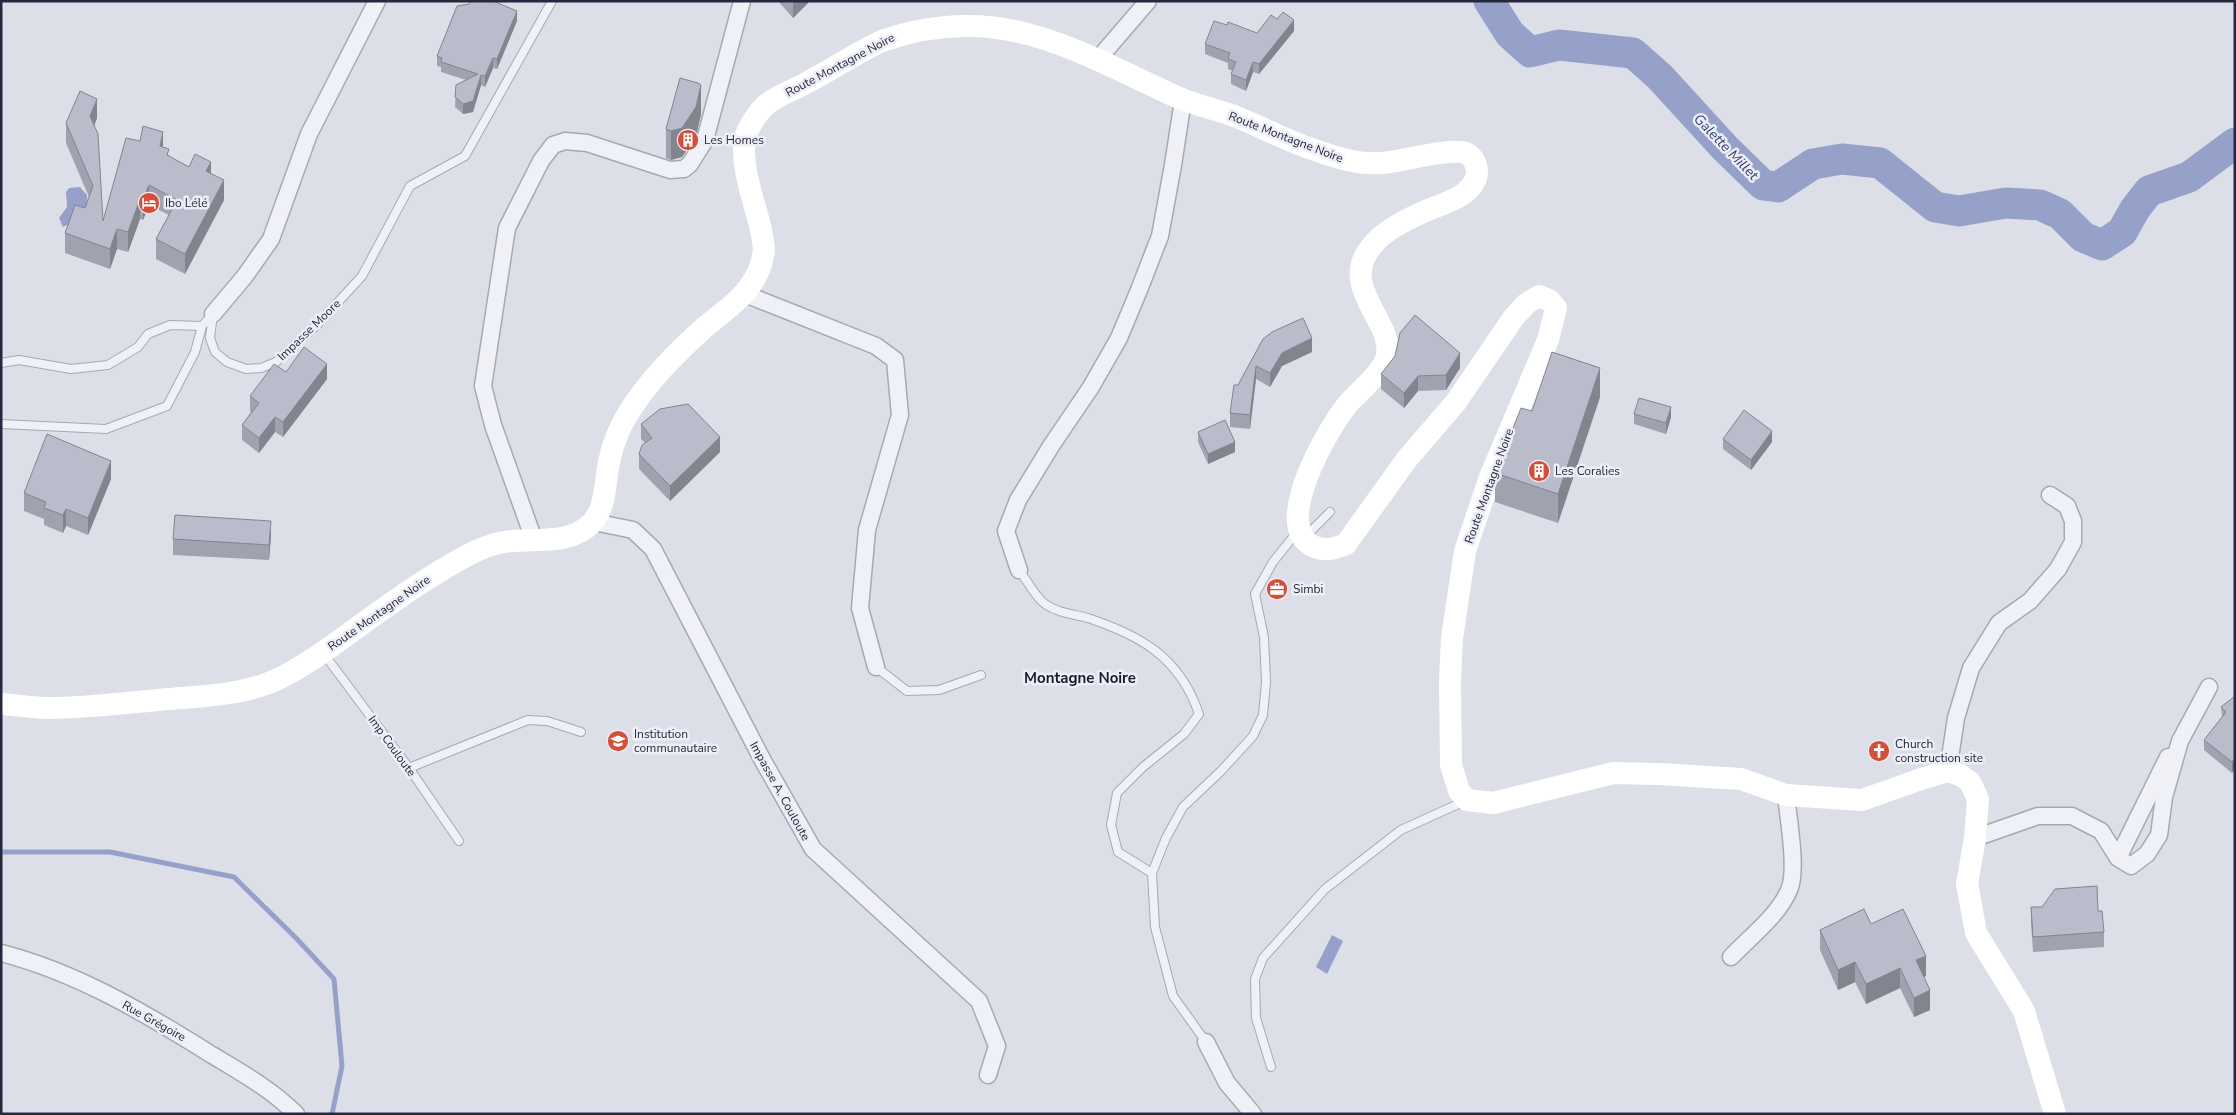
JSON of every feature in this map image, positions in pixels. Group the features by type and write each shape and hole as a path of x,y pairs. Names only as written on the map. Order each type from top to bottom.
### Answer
{"street":[{"path":"213,314 246,276 272,239 310,134 377,1"},
{"path":"534,540 493,425 483,386 507,228 542,160 553,145 565,141 587,143 670,170 684,169 690,164 705,140 742,1"},
{"path":"1099,58 1148,1"},
{"name":"Route Montagne Noire","path":"1,704 49,708 116,704 230,692 268,684 323,652 406,592 475,551 505,542 560,539 579,534 594,522 603,503 609,460 621,424 640,395 673,357 746,294 758,274 765,255 763,237 744,158 744,139 753,122 768,103 886,39 928,24 978,19 1008,23 1050,34 1183,100 1230,115 1309,148 1351,162 1377,164 1441,153 1463,152 1476,163 1477,171 1470,188 1450,201 1423,212 1391,229 1377,240 1366,253 1361,268 1364,293 1369,307 1382,327 1387,340 1387,358 1378,371 1347,405 1324,437 1308,476 1298,526 1314,547 1329,549 1338,548 1346,544 1408,460 1456,402 1514,317 1539,296 1549,300 1556,308 1548,340 1490,477 1465,551 1452,638 1450,739 1453,778 1459,791 1467,800"},
{"path":"1019,570 1006,532 1018,500 1051,446 1091,387 1119,338 1160,236 1183,100"},
{"path":"746,294 876,346 895,360 900,415 867,530 860,608 876,667"},
{"path":"1948,771 1956,718 1971,668 2000,622 2030,601 2058,569 2073,542 2073,521 2067,506 2050,495"},
{"name":"Impasse A. Couloute","path":"594,522 633,530 653,549 762,759 813,849 979,1001 997,1046 988,1075"},
{"path":"1974,838 2038,816 2072,816 2101,831 2118,858 2131,866 2147,854 2160,835 2164,797 2180,741 2208,687"},
{"path":"2118,858 2168,756"},
{"path":"1467,800 1493,803 1613,773 1741,779 1786,795 1862,800 1948,771 1960,775 1970,782 1978,799 1967,884 1976,933 2024,1011 2055,1114"},
{"path":"1732,956 1780,906 1790,888 1793,871 1786,795"},
{"name":"Rue Grégoire","path":"1,953 31,960 102,992 179,1034 246,1075 270,1091 295,1113"},
{"path":"1206,1042 1226,1083 1254,1114"}],"lane":[{"name":"Impasse Moore","path":"213,314 210,338 215,352 227,362 246,369 260,368 276,362 318,324 362,276 410,186 465,156 552,1"},
{"path":"1,424 106,429 167,406 194,352 202,326 213,314"},
{"path":"1,362 19,360 72,369 108,365 138,347 148,334 170,325 202,326"},
{"path":"1206,1042 1173,996 1155,927 1152,873 1166,838 1183,807 1221,771 1252,736 1264,715 1266,682 1264,637 1255,594 1273,562 1298,526 1330,512"},
{"path":"1019,570 1044,603 1063,613 1086,618 1126,633 1155,650 1176,668 1192,693 1199,714 1184,734 1143,767 1117,793 1111,825 1118,852 1152,873"},
{"name":"Imp Couloute","path":"323,652 409,768 458,841"},
{"path":"876,667 907,691 939,690 981,674"},
{"path":"409,768 528,720 547,720 581,732"},
{"path":"1271,1067 1256,1018 1255,979 1263,958 1325,889 1401,830 1467,800"}],"water":[{"path":"80,187 87,195 88,209 68,228 67,225 63,227 59,218 67,207 66,192 69,188"},
{"path":"1332,935 1343,941 1327,974 1316,967"}],"building":[{"path":"470,1 493,1 517,11 497,59 493,58 485,76 481,75 473,101 463,104 455,97 456,85 478,74 441,62 442,58 437,56 457,6 469,4"},
{"path":"1283,12 1294,20 1259,64 1253,62 1246,80 1231,74 1236,62 1228,59 1230,53 1205,44 1214,21 1227,25 1228,22 1257,33 1271,15 1277,19"},
{"path":"680,78 701,85 696,107 682,128 671,131 666,129"},
{"path":"80,91 97,99 90,116 98,134 103,221 126,138 140,141 143,126 163,132 160,146 169,149 167,155 189,167 195,154 211,162 206,171 224,180 185,254 156,239 177,200 149,185 143,200 140,199 128,232 117,229 110,249 65,233 75,205 85,208 93,186 66,123"},
{"path":"1415,315 1460,353 1446,375 1418,376 1404,393 1381,374 1395,356 1400,333"},
{"path":"1303,318 1312,338 1282,353 1270,373 1256,366 1250,415 1230,413 1234,385 1238,385 1263,339 1272,332"},
{"path":"304,347 327,364 283,422 275,417 259,438 242,425 259,403 250,396 274,364 286,372"},
{"name":"Les Coralies","path":"1552,352 1600,368 1558,494 1495,473 1521,408 1532,411"},
{"path":"1639,398 1671,407 1666,423 1634,414"},
{"path":"688,404 720,437 670,486 639,454 642,445 652,438 641,424 660,409"},
{"path":"1744,410 1772,431 1751,460 1723,439"},
{"path":"1225,420 1235,442 1208,454 1198,432"},
{"path":"47,434 111,461 88,518 66,509 63,515 44,508 46,502 24,493"},
{"path":"175,515 271,521 269,545 173,539"},
{"path":"2235,696 2235,758 2232,762 2204,740 2226,712 2221,707"},
{"path":"2097,886 2098,911 2102,911 2104,932 2033,937 2031,907 2042,907 2055,889"},
{"path":"1864,909 1871,924 1903,909 1926,956 1916,960 1930,990 1914,998 1900,968 1866,984 1855,962 1838,970 1820,930"}],"waterway":[{"name":"Galette Millet","path":"1489,1 1510,34 1530,52 1559,45 1633,53 1660,77 1725,148 1763,185 1778,187 1813,164 1842,159 1880,163 1935,207 1959,211 2006,203 2040,205 2060,214 2083,237 2102,245 2122,232 2135,209 2149,191 2189,177 2235,143"},
{"path":"1,852 110,852 234,877 296,938 334,979 342,1066 332,1114"}],"place":[{"name":"Les Homes","path":"688,140"},
{"name":"Ibo Lélé","path":"149,203"},
{"name":"Les Coralies","path":"1539,471"},
{"name":"Simbi","path":"1277,589"},
{"name":"Institution communautaire","path":"618,741"},
{"name":"Church construction site","path":"1879,751"}],"district":[{"name":"Montagne Noire","path":"1080,678"}]}
